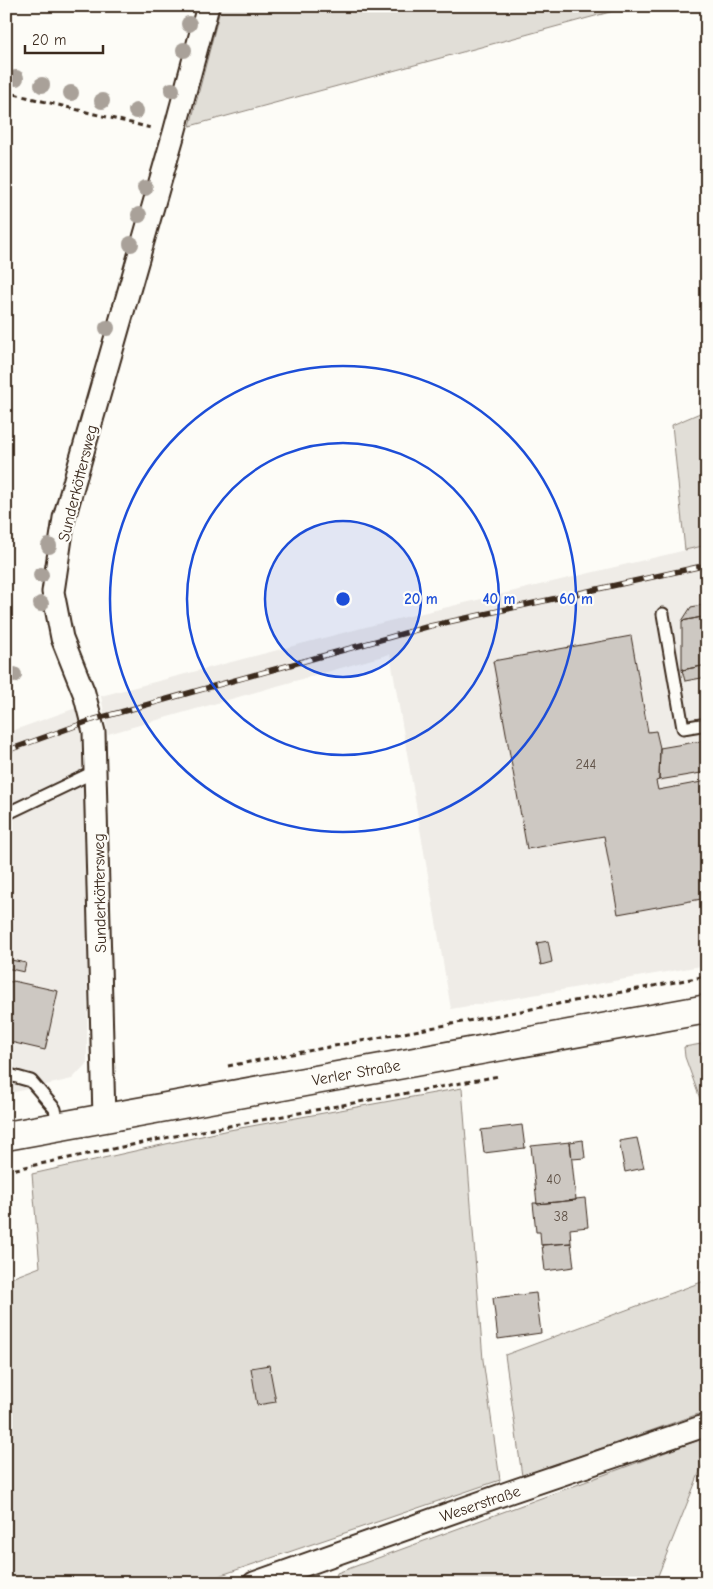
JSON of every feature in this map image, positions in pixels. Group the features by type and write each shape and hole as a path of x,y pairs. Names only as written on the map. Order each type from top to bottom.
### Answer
{"main road":[{"name":"Verler Straße","path":"6,1136 707,1008"}],"street":[{"name":"Sunderköttersweg","path":"104,1118 94,732 84,693 62,638 53,592 64,518 174,133 208,6"},
{"name":"Weserstraße","path":"266,1581 510,1492 707,1425"}],"lane":[{"path":"663,614 683,728 707,724"},
{"path":"6,814 96,771"},
{"path":"6,1074 31,1081 55,1109 58,1126"}],"path":[{"path":"6,92 174,133"},
{"path":"224,1067 707,976"},
{"path":"6,1171 175,1136 505,1075"}],"shaded area":[{"path":"221,6 632,6 190,126"},
{"path":"707,410 707,545 685,550 672,425"},
{"path":"707,545 707,965 451,1009 390,654 108,734 101,696 385,622"},
{"path":"76,708 82,731 89,804 87,1063 72,1079 6,1094 6,733"},
{"path":"707,1043 707,1118 685,1057 684,1047"},
{"path":"462,1088 483,1360 500,1480 198,1583 14,1583 6,1564 6,1280 40,1267 32,1174 224,1131"},
{"path":"707,1280 707,1411 522,1476 505,1355"},
{"path":"707,1437 707,1454 655,1583 335,1583 337,1573"}],"building":[{"path":"707,604 707,616 682,621 691,607"},
{"path":"707,616 707,665 682,670 682,621"},
{"path":"631,636 648,732 656,731 660,748 659,780 656,781 658,790 707,781 707,898 618,914 604,836 527,849 493,661"},
{"path":"707,665 707,677 685,681 682,670"},
{"path":"707,740 707,772 659,780 660,748"},
{"path":"548,941 552,962 541,965 537,943"},
{"path":"6,959 26,963 24,972 6,968"},
{"path":"6,981 58,991 45,1050 6,1041"},
{"path":"522,1125 525,1148 484,1153 481,1130"},
{"path":"637,1138 644,1168 625,1172 619,1141"},
{"path":"583,1140 585,1158 572,1159 570,1142"},
{"path":"570,1142 576,1200 537,1204 531,1146"},
{"path":"585,1198 588,1227 570,1229 571,1243 541,1245 540,1232 536,1232 533,1203"},
{"path":"571,1243 574,1267 545,1271 542,1245"},
{"path":"536,1293 541,1333 498,1339 493,1298"},
{"path":"269,1365 276,1402 257,1405 251,1368"}],"railway":[{"path":"6,751 92,720 430,626 707,565"}]}
